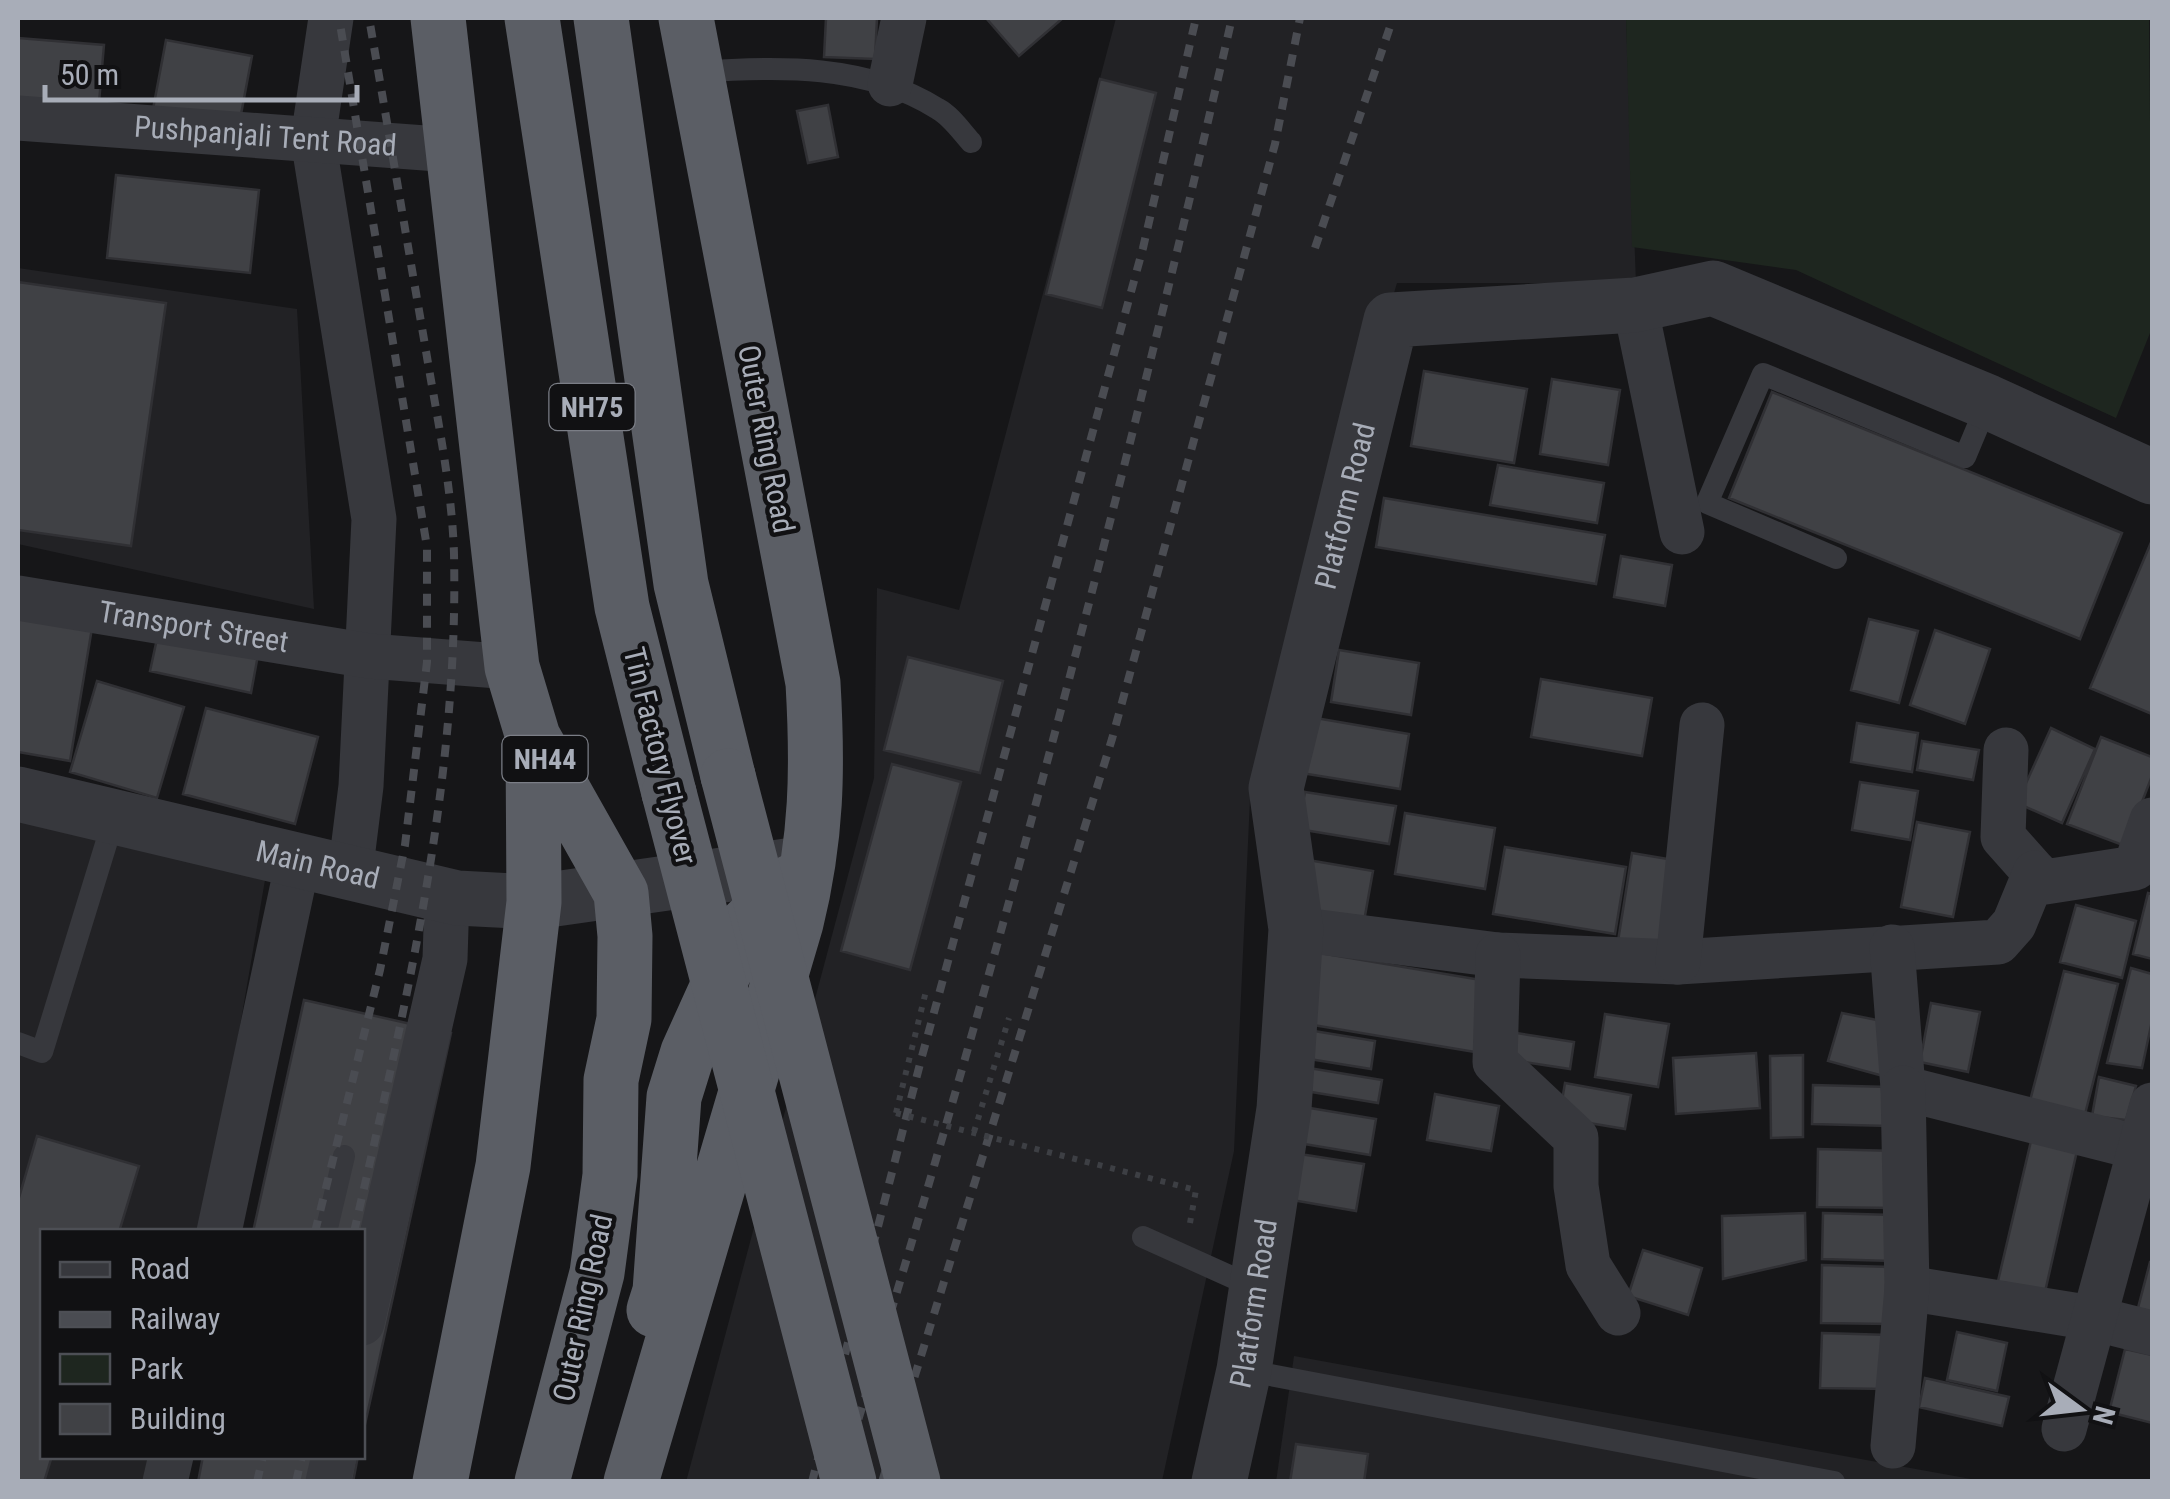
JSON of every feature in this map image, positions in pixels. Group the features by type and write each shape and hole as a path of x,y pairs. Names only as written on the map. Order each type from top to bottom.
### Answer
{"highway":[{"name":"Outer Ring Road","path":"438,18 512,666 533,738 621,893 624,1018 612,1080 610,1174 597,1273 542,1482"},
{"name":"Tin Factory Flyover","path":"532,18 622,608 848,1482"},
{"name":"Tin Factory Flyover","path":"601,18 682,584 728,776 913,1482"},
{"name":"Outer Ring Road","path":"631,1482 811,862 819,779 813,683 686,18"},
{"name":"Outer Ring Road","path":"440,1482 503,1166 534,902 533,738"},
{"name":"Outer Ring Road","path":"615,1482 612,1448 660,1291 674,1097 688,1052 745,926 811,862"}],"street":[{"path":"331,18 313,139 374,518 369,656 350,874"},
{"path":"890,84 904,18"},
{"name":"Pushpanjali Tent Road","path":"18,118 452,150"},
{"name":"Platform Road","path":"1219,1482 1244,1370 1284,1109 1296,929 1276,788 1391,320 1636,305 1714,288 1988,402 2152,477"},
{"path":"1636,305 1682,532"},
{"name":"Transport Street","path":"18,598 369,656 512,666"},
{"path":"1678,962 1702,725"},
{"path":"2006,750 2002,836 2046,882 2136,868 2152,820"},
{"name":"Main Road","path":"18,794 446,896 534,902 621,893 811,862"},
{"path":"219,1229 298,860"},
{"path":"1296,929 1498,955 1678,962 1998,942 2014,924 2035,872"},
{"path":"365,1300 445,959 446,896"},
{"path":"1892,947 1903,1088 1906,1288 1893,1446"},
{"path":"1498,955 1496,1062 1576,1138 1576,1186 1588,1265 1618,1313"},
{"path":"1903,1088 2147,1149"},
{"path":"2064,1429 2092,1318 2147,1149 2152,1105"},
{"path":"1906,1288 2092,1318 2152,1334"}],"lane":[{"path":"697,72 781,66 890,84 940,110 971,142"},
{"path":"1836,558 1707,502 1762,374 1965,457 1988,402"},
{"path":"18,1043 42,1052 114,818"},
{"path":"327,1229 344,1156"},
{"path":"1143,1237 1256,1288"},
{"path":"1244,1370 1834,1482"}],"path":[{"path":"926,990 896,1113 1196,1190"},
{"path":"974,1132 1009,1018"}],"shaded area":[{"path":"1116,18 1626,18 1636,283 1397,283 1251,777 1234,1151 1162,1481 686,1482 874,778 877,588 959,610"},
{"path":"18,268 297,309 314,609 18,544"},
{"path":"18,821 265,880 205,1229 40,1229 40,1459 160,1459 154,1481 18,1482"},
{"path":"1294,1356 1982,1481 1276,1482"}],"green space":[{"path":"1626,18 2149,18 2152,328 2116,418 1796,270 1632,247"}],"building":[{"path":"826,18 877,18 875,59 824,57"},
{"path":"986,18 1063,18 1019,56"},
{"path":"18,38 104,45 98,114 18,107"},
{"path":"166,40 252,56 239,125 153,109"},
{"path":"1100,79 1156,93 1102,308 1046,294"},
{"path":"828,105 838,157 808,163 797,111"},
{"path":"116,175 259,190 250,273 107,258"},
{"path":"18,282 166,303 131,546 18,530"},
{"path":"1424,371 1527,389 1514,463 1411,446"},
{"path":"1552,379 1620,390 1608,465 1540,454"},
{"path":"1772,392 2122,533 2080,639 1729,498"},
{"path":"1498,465 1604,483 1597,523 1490,505"},
{"path":"1384,498 1605,535 1596,584 1376,547"},
{"path":"2152,540 2152,714 2090,688"},
{"path":"1621,556 1672,565 1665,606 1614,597"},
{"path":"18,616 92,628 70,761 18,752"},
{"path":"1869,619 1918,631 1899,703 1851,690"},
{"path":"1935,630 1990,649 1965,724 1910,705"},
{"path":"158,634 258,655 251,693 150,671"},
{"path":"1339,650 1419,663 1411,715 1331,702"},
{"path":"908,657 1003,681 980,773 884,750"},
{"path":"1541,679 1652,698 1642,756 1531,737"},
{"path":"97,681 184,707 157,798 70,772"},
{"path":"206,708 318,737 295,824 183,794"},
{"path":"1304,716 1409,734 1400,789 1295,772"},
{"path":"1857,723 1918,733 1912,772 1851,762"},
{"path":"2051,728 2095,749 2062,823 2017,803"},
{"path":"2101,737 2152,757 2152,776 2125,846 2067,824"},
{"path":"1922,741 1979,750 1973,780 1917,770"},
{"path":"892,764 961,782 910,970 841,951"},
{"path":"1860,782 1918,791 1910,840 1852,830"},
{"path":"1305,792 1396,806 1389,844 1298,829"},
{"path":"1405,813 1495,828 1485,889 1395,874"},
{"path":"1917,822 1970,832 1953,917 1901,907"},
{"path":"1505,847 1626,867 1615,934 1493,914"},
{"path":"1632,853 1680,861 1665,949 1618,941"},
{"path":"1308,860 1373,871 1363,927 1298,916"},
{"path":"2148,893 2152,894 2152,959 2133,954"},
{"path":"2076,905 2136,921 2122,978 2060,962"},
{"path":"1320,953 1493,982 1481,1053 1307,1024"},
{"path":"2131,968 2152,974 2152,1021 2142,1068 2107,1063"},
{"path":"2064,971 2118,984 2081,1130 2026,1116"},
{"path":"304,1000 451,1033 365,1424 365,1229 254,1229"},
{"path":"1931,1003 1980,1012 1968,1072 1920,1062"},
{"path":"1842,1013 1887,1022 1887,1077 1828,1061"},
{"path":"1605,1014 1669,1024 1658,1087 1595,1077"},
{"path":"1308,1030 1375,1041 1371,1069 1303,1058"},
{"path":"1510,1032 1574,1042 1570,1069 1505,1059"},
{"path":"1756,1053 1760,1108 1676,1114 1673,1058"},
{"path":"1803,1055 1803,1137 1771,1138 1770,1056"},
{"path":"1309,1068 1382,1080 1378,1103 1305,1091"},
{"path":"2099,1077 2136,1086 2126,1120 2092,1116"},
{"path":"1565,1083 1631,1095 1625,1129 1559,1118"},
{"path":"1813,1085 1890,1087 1889,1126 1812,1124"},
{"path":"1435,1094 1499,1106 1491,1151 1427,1140"},
{"path":"1298,1106 1376,1119 1370,1155 1292,1142"},
{"path":"37,1136 139,1166 120,1229 40,1229 40,1459 51,1459 44,1482 18,1482 18,1201"},
{"path":"2031,1141 2077,1151 2045,1292 1998,1281"},
{"path":"1818,1149 1898,1151 1896,1208 1817,1207"},
{"path":"1300,1154 1364,1164 1356,1211 1292,1200"},
{"path":"1805,1213 1806,1260 1723,1279 1722,1216"},
{"path":"1823,1213 1894,1215 1893,1261 1822,1259"},
{"path":"1643,1250 1702,1268 1688,1315 1628,1296"},
{"path":"2152,1262 2152,1312 2138,1308"},
{"path":"1822,1265 1891,1267 1890,1324 1821,1323"},
{"path":"1957,1332 2007,1343 1997,1391 1947,1380"},
{"path":"1822,1333 1890,1335 1889,1389 1820,1388"},
{"path":"2125,1349 2152,1355 2152,1423 2109,1412"},
{"path":"1925,1378 2009,1397 2002,1426 1919,1407"},
{"path":"1296,1444 1368,1454 1364,1482 1290,1482"},
{"path":"202,1459 357,1459 353,1482 198,1482"}],"railway":[{"path":"316,1229 380,970 405,845 427,662 427,547 339,18"},
{"path":"355,1229 425,896 448,726 453,640 454,554 447,475 369,18"},
{"path":"812,1482 921,1060 1143,248 1196,18"},
{"path":"839,1482 948,1119 1049,753 1144,386 1232,18"},
{"path":"882,1482 1112,739 1275,144 1300,18"},
{"path":"1315,248 1393,18"},
{"path":"257,1482 262,1459"},
{"path":"296,1482 301,1459"}]}
